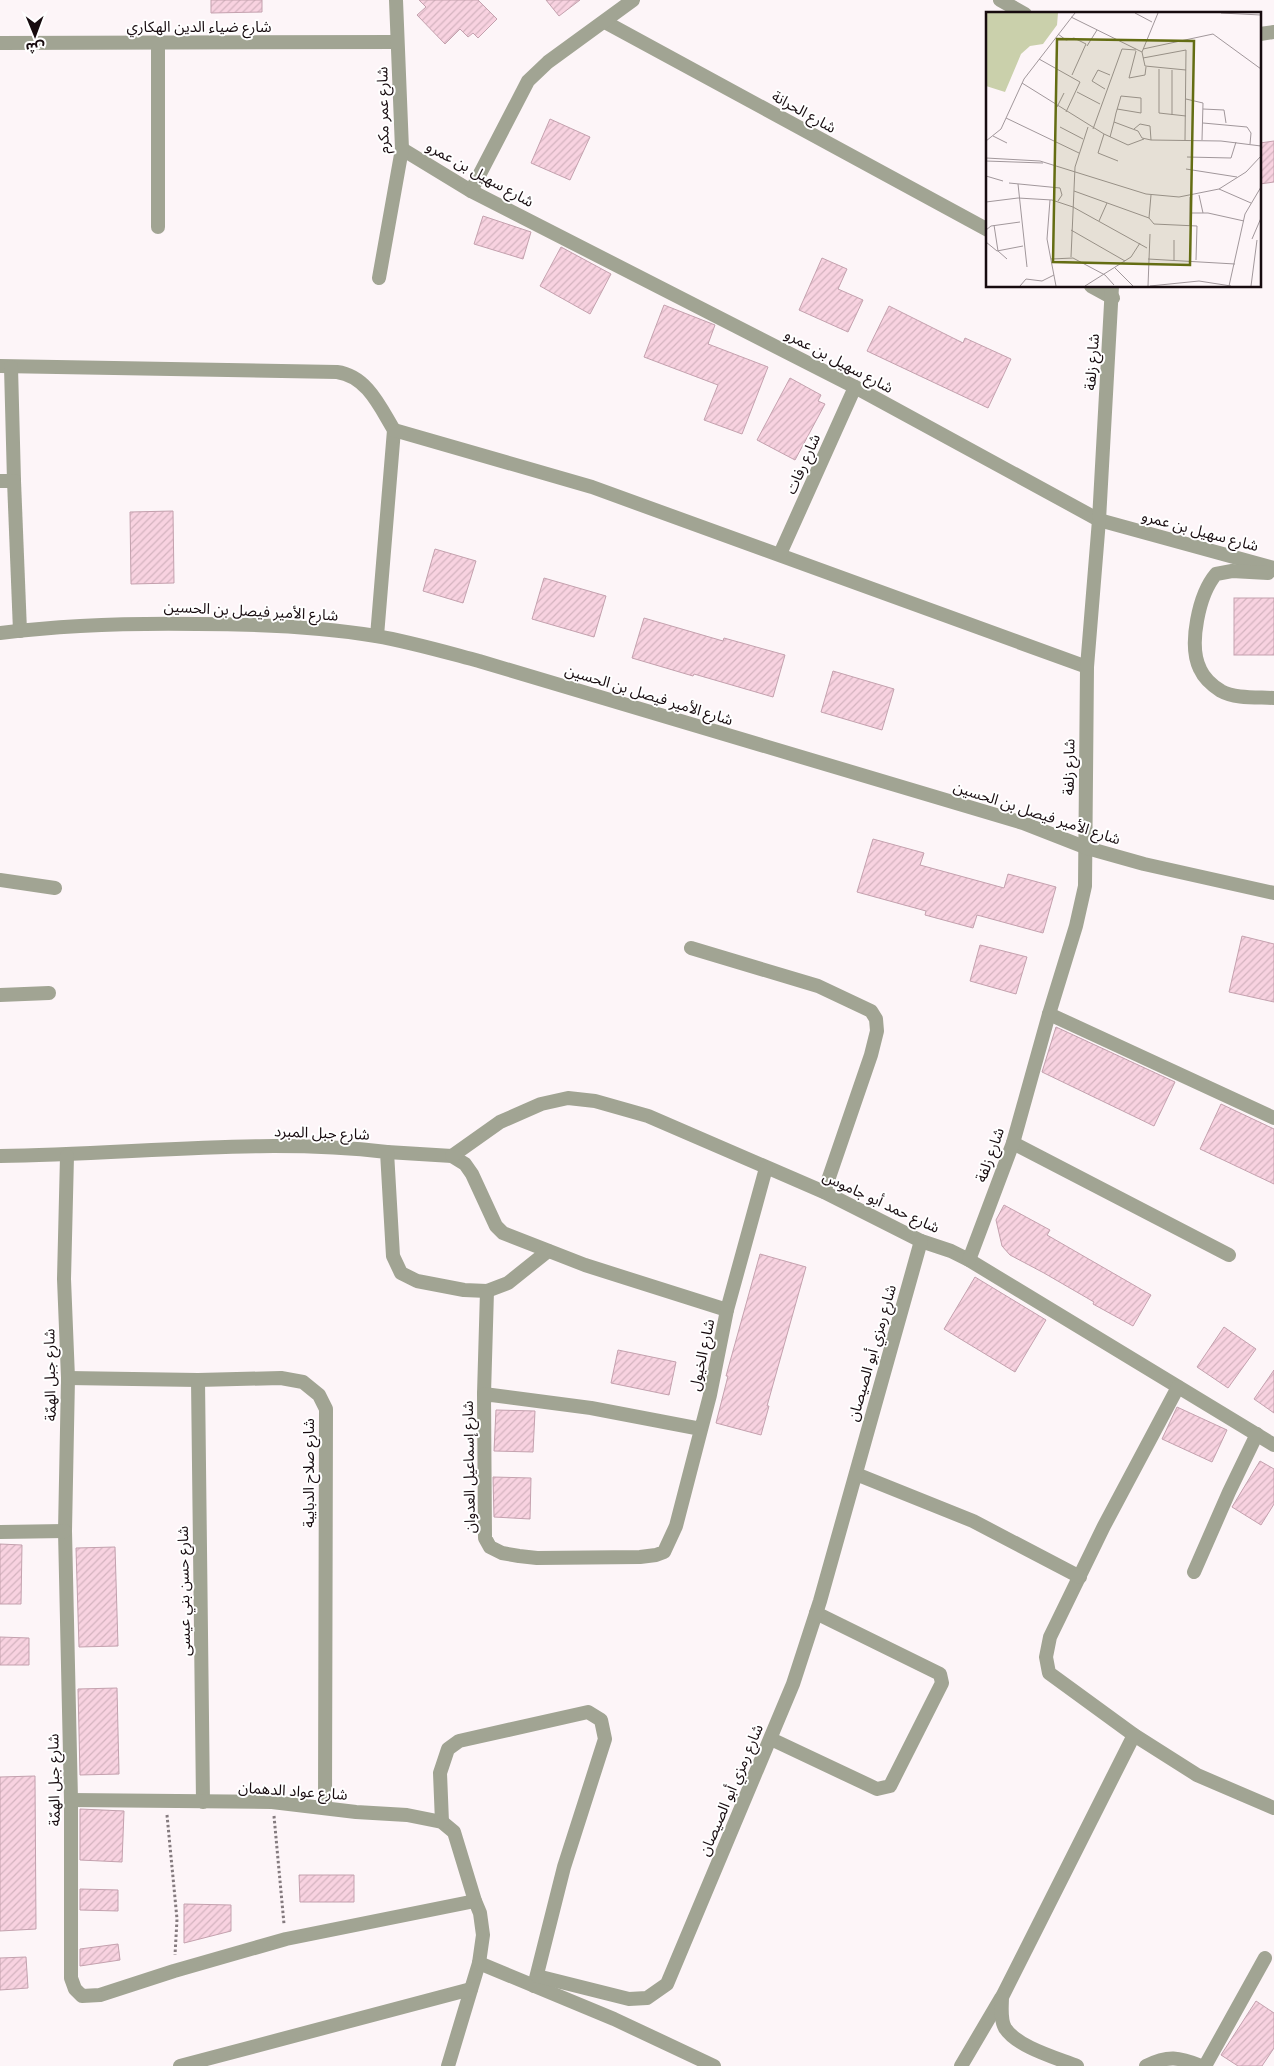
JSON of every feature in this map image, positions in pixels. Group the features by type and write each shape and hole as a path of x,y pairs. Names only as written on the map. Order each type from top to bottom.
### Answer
{"street":[{"name":"شارع عمر مكرم","path":"379,278 402,149 396,0"},
{"path":"471,191 528,81 548,62 633,0"},
{"path":"1000,0 1022,12"},
{"name":"شارع الحرانة","path":"605,22 986,229"},
{"name":"شارع ضياء الدين الهكاري","path":"0,43 397,42"},
{"path":"158,44 158,227"},
{"name":"شارع سهيل بن عمرو","path":"402,149 471,191 855,387 1099,520 1274,568"},
{"path":"1098,288 1112,292"},
{"name":"شارع زلفة","path":"969,1260 1013,1143 1082,906 1085,886 1087,848 1085,764 1087,667 1099,520 1112,292"},
{"path":"20,631 7,481 5,367 176,368 347,373 356,377 377,401 394,430 377,636"},
{"name":"شارع رفات","path":"780,554 855,387"},
{"path":"394,430 592,487 1087,667"},
{"path":"1274,573 1232,571 1216,574 1203,597 1197,622 1196,646 1197,661 1201,672 1218,690 1230,694 1274,698"},
{"name":"شارع الأمير فيصل بن الحسين","path":"0,633 116,624 231,624 327,629 377,636 427,647 514,672 1023,823 1087,848 1144,864 1274,893"},
{"path":"0,880 55,888"},
{"path":"692,948 818,986 871,1011 876,1019 875,1042 824,1192"},
{"path":"0,995 50,993"},
{"path":"1049,1014 1274,1118"},
{"name":"شارع حمد أبو جاموس","path":"452,1156 500,1122 541,1104 568,1098 595,1101 648,1116 824,1192 921,1241 951,1251 969,1260 1274,1445"},
{"path":"1013,1143 1229,1255"},
{"name":"شارع جبل المبرد","path":"0,1156 68,1156 179,1148 296,1146 327,1146 387,1152 392,1256 401,1273 417,1281 464,1290 487,1291 508,1283 548,1251"},
{"path":"387,1152 452,1156 465,1164 472,1174 496,1226 503,1233 584,1265 727,1310"},
{"name":"شارع جبل الهمّة","path":"68,1156 64,1280 68,1378 65,1531 72,1800 71,1978 74,1989 82,1996 92,1996 286,1939 475,1901"},
{"name":"شارع الخيول","path":"667,1548 676,1526 710,1395 727,1310 766,1168"},
{"name":"شارع رمزي أبو الصيصان","path":"536,1981 629,1999 647,1998 668,1984 793,1684 856,1474 921,1241"},
{"path":"484,1394 487,1291"},
{"name":"شارع صلاح الدبايبة","path":"68,1378 198,1380 281,1378 303,1382 320,1395 326,1409 325,1808"},
{"name":"شارع حسن بني عيسى","path":"198,1380 203,1802"},
{"path":"1178,1387 1104,1526 1050,1638 1046,1657 1049,1673 1134,1735 1197,1775 1274,1808"},
{"name":"شارع إسماعيل العدوان","path":"667,1548 664,1552 656,1555 640,1557 555,1558 502,1553 490,1546 485,1538 484,1520 484,1394 591,1408 701,1429"},
{"path":"1194,1572 1229,1492 1258,1434"},
{"path":"856,1474 973,1522 1080,1577"},
{"path":"0,1532 65,1531"},
{"path":"771,1738 877,1790 890,1786 942,1682 940,1674 816,1612"},
{"path":"448,2066 479,1963 484,1935 480,1914 454,1832 442,1822 440,1773 448,1749 459,1742 588,1712 601,1720 605,1740 564,1867 536,1981"},
{"path":"961,2066 1002,1997 1134,1735"},
{"name":"شارع عواد الدهمان","path":"72,1800 272,1802 407,1815 442,1822"},
{"path":"1205,2066 1265,1958"},
{"path":"479,1963 536,1981 714,2066"},
{"path":"180,2066 471,1989"},
{"path":"1002,1997 1002,2018 1005,2028 1024,2044 1077,2066"},
{"path":"1146,2066 1168,2057 1184,2059 1201,2066"}],"path":[{"path":"165,1802 177,1919 174,1971"},
{"path":"272,1802 286,1939"}],"building":[{"path":"211,0 262,0 262,12 211,13"},
{"path":"419,0 478,0 497,19 478,38 473,33 468,37 460,29 445,44 417,15 426,7"},
{"path":"546,0 580,0 559,16"},
{"path":"550,119 590,137 570,180 531,163"},
{"path":"1274,141 1274,182 1262,184 1262,143"},
{"path":"483,216 531,232 523,259 474,244"},
{"path":"561,247 611,274 590,314 540,286"},
{"path":"822,258 847,269 838,289 863,300 848,332 799,310"},
{"path":"664,305 715,325 708,344 768,367 742,434 704,420 718,385 644,357"},
{"path":"889,306 963,343 965,338 1011,359 988,408 867,351"},
{"path":"790,378 821,395 818,401 825,404 795,460 757,440"},
{"path":"173,511 174,583 131,584 130,512"},
{"path":"435,549 476,561 463,603 423,591"},
{"path":"544,578 606,596 594,637 532,619"},
{"path":"1234,598 1274,598 1274,655 1234,655"},
{"path":"644,618 723,641 724,638 785,655 773,697 632,658"},
{"path":"833,671 894,689 882,730 821,712"},
{"path":"873,839 924,853 920,865 1004,888 1008,874 1056,887 1043,933 977,915 973,928 925,915 926,911 857,892"},
{"path":"1242,936 1274,944 1274,1002 1229,992"},
{"path":"980,945 1027,957 1016,994 970,981"},
{"path":"1056,1027 1175,1082 1154,1126 1042,1072"},
{"path":"1221,1104 1274,1129 1274,1184 1200,1149"},
{"path":"1004,1205 1050,1230 1047,1235 1151,1295 1133,1326 1010,1255 1002,1246 996,1220"},
{"path":"760,1254 806,1267 767,1406 769,1406 761,1435 716,1423 728,1376 726,1376"},
{"path":"975,1277 1046,1320 1015,1372 944,1329"},
{"path":"1224,1327 1256,1349 1228,1388 1197,1367"},
{"path":"618,1350 676,1362 669,1395 611,1383"},
{"path":"1274,1370 1274,1413 1254,1399"},
{"path":"1177,1407 1227,1430 1212,1462 1162,1439"},
{"path":"496,1410 535,1411 533,1452 494,1451"},
{"path":"1260,1461 1274,1469 1274,1504 1261,1525 1232,1507"},
{"path":"493,1477 531,1478 530,1519 494,1517"},
{"path":"0,1544 22,1545 21,1604 0,1604"},
{"path":"115,1547 118,1646 79,1647 76,1548"},
{"path":"0,1637 29,1638 29,1665 0,1665"},
{"path":"117,1688 119,1774 80,1775 78,1689"},
{"path":"35,1776 36,1929 0,1931 0,1777"},
{"path":"80,1809 124,1811 122,1862 80,1860"},
{"path":"299,1875 354,1875 354,1902 300,1902"},
{"path":"80,1889 118,1890 118,1911 80,1910"},
{"path":"184,1904 231,1905 231,1931 184,1943"},
{"path":"118,1944 120,1960 80,1966 80,1949"},
{"path":"26,1957 28,1988 0,1990 0,1958"},
{"path":"1256,2001 1274,2013 1274,2048 1262,2066 1238,2066 1221,2055"}]}
